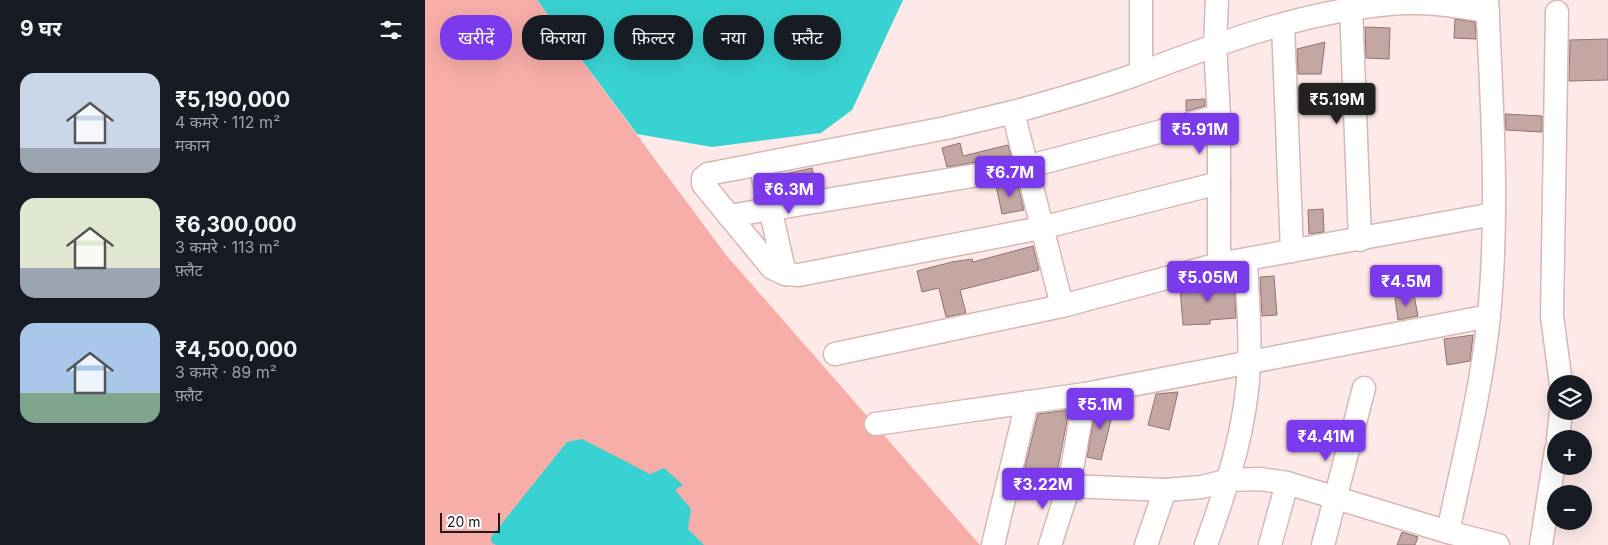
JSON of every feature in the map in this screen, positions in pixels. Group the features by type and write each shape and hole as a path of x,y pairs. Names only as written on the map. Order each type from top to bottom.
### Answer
{"street":[{"path":"1141,0 1141,72"},
{"path":"1217,0 1215,44 1219,116 1219,264"},
{"path":"1219,183 1041,228 799,275 785,274 772,268 703,184 703,178 708,174 946,128 1013,112 1073,96 1215,44 1351,8 1406,3 1487,4 1493,120 1494,214 1489,316 1475,404 1432,535"},
{"path":"1351,8 1360,240"},
{"path":"1557,12 1552,316 1560,375"},
{"path":"1283,25 1292,252"},
{"path":"1013,112 1062,306"},
{"path":"729,216 1026,167 1219,116"},
{"path":"760,164 785,274"},
{"path":"835,354 1062,306 1219,264 1360,240 1494,214"},
{"path":"1206,545 1229,480 1245,404 1249,362 1245,260"},
{"path":"876,424 1085,394 1489,316"},
{"path":"1323,545 1364,388"},
{"path":"1050,545 1069,486 1085,394"},
{"path":"993,545 1027,402"},
{"path":"1541,545 1552,475"},
{"path":"1069,486 1165,490 1202,487 1229,480 1260,478 1287,483 1336,498 1432,535 1498,545"},
{"path":"1270,545 1287,483"},
{"path":"1146,545 1165,490"}],"shaded area":[{"path":"425,0 537,0 548,15 522,15 522,60 581,60 726,255 980,545 425,545"}],"water":[{"path":"537,0 903,0 852,110 821,133 712,147 637,134 582,60 604,60 604,15 548,15"},
{"path":"582,439 650,474 664,468 683,485 675,490 691,509 688,529 704,545 496,545 491,542 491,537 567,442"}],"building":[{"path":"1455,19 1475,22 1476,39 1454,38"},
{"path":"1365,27 1390,28 1389,59 1366,58"},
{"path":"1608,39 1608,80 1569,81 1570,40"},
{"path":"1325,42 1321,74 1298,74 1297,49"},
{"path":"1205,99 1205,106 1186,111 1186,100"},
{"path":"1505,114 1542,116 1542,132 1506,130"},
{"path":"960,143 963,156 1008,145 1011,156 947,167 942,148"},
{"path":"812,168 817,188 780,194 776,176"},
{"path":"1017,182 1024,210 1002,214 996,185"},
{"path":"1323,209 1324,232 1309,234 1308,210"},
{"path":"1033,246 1039,270 960,290 966,313 946,317 939,288 922,292 917,271 952,262 972,259 973,262"},
{"path":"1274,276 1277,315 1262,316 1260,277"},
{"path":"1234,279 1236,318 1210,320 1210,324 1183,325 1180,288 1220,285 1220,280"},
{"path":"1414,295 1418,316 1398,320 1395,298"},
{"path":"1473,335 1470,361 1447,365 1444,339"},
{"path":"1178,392 1169,430 1148,425 1156,394"},
{"path":"1115,404 1101,460 1087,457 1096,405"},
{"path":"1069,410 1053,493 1020,487 1038,414"},
{"path":"1402,532 1418,537 1415,545 1397,545"}]}
